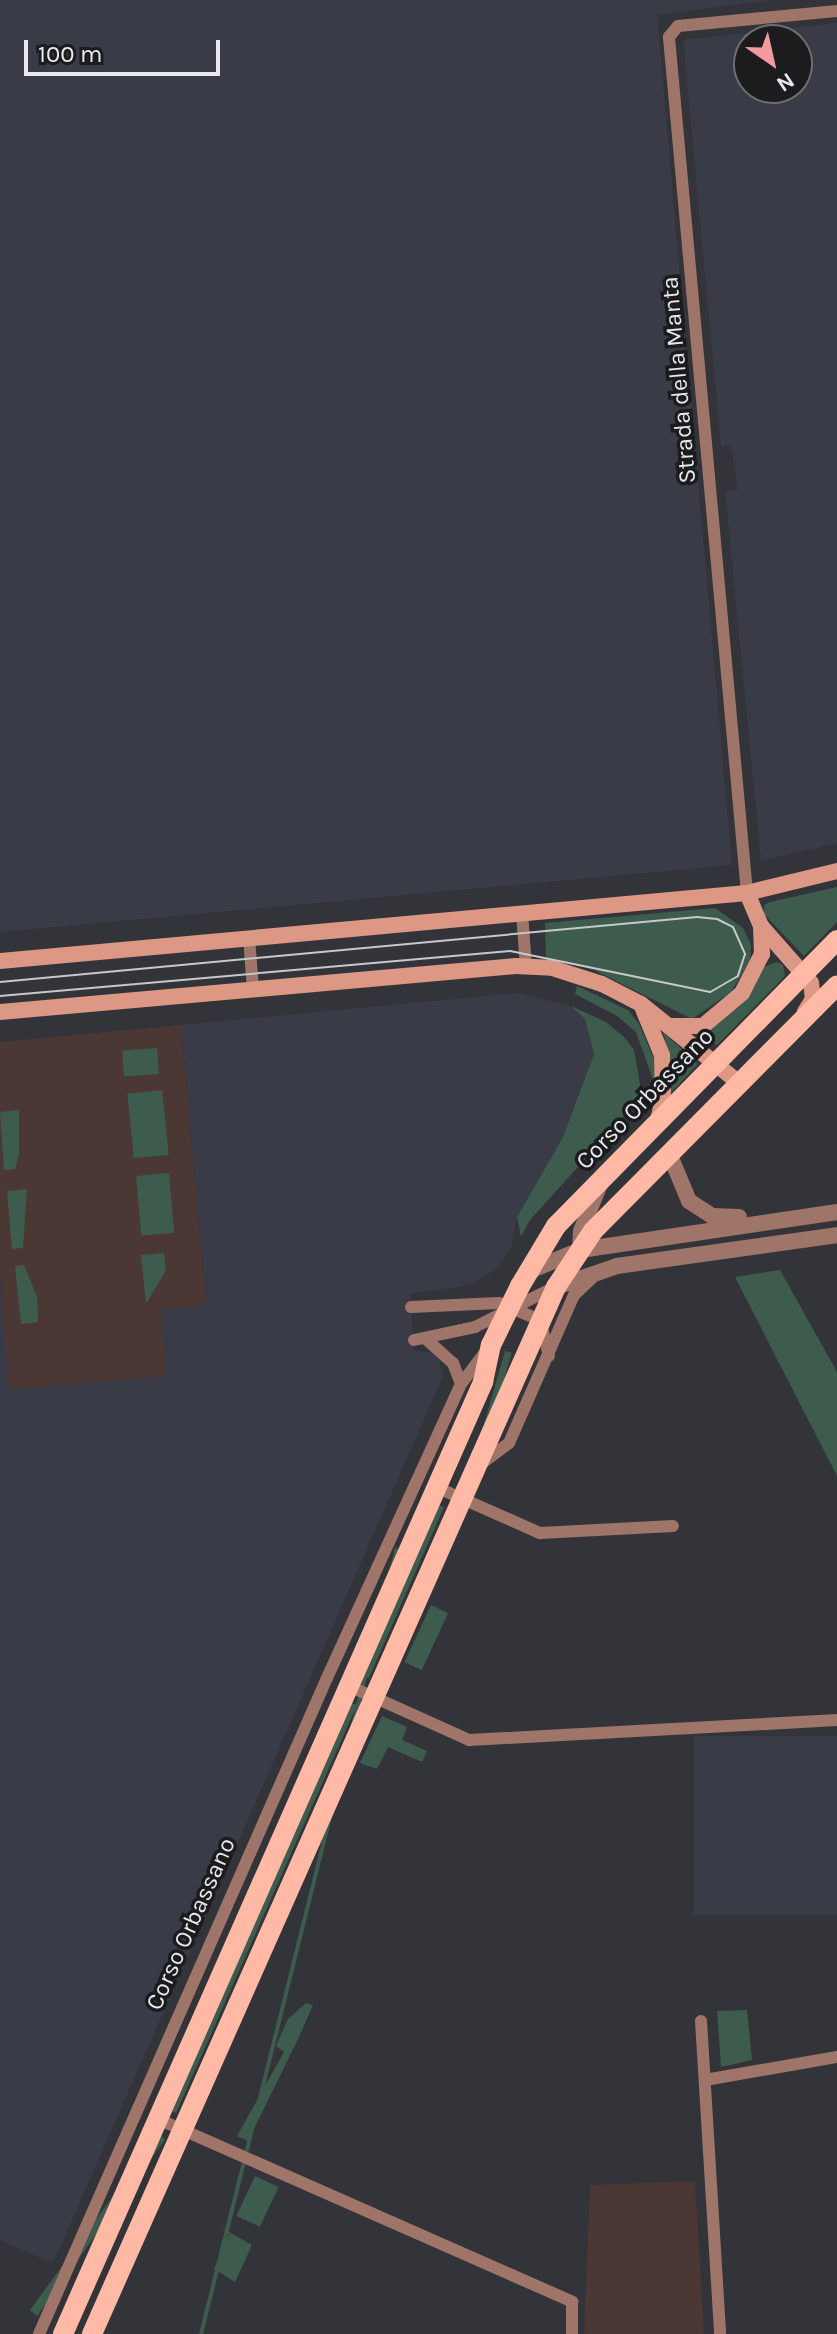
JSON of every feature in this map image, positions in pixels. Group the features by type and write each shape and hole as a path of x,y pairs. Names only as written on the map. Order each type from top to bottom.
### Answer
{"main road":[{"path":"0,961 747,893 837,871"},
{"path":"747,893 761,926 811,983 813,999 801,1021"},
{"path":"668,1026 703,1026 742,993 762,954 761,926"},
{"name":"Corso Orbassano","path":"63,2334 349,1686 406,1532 436,1487 483,1382 491,1345 527,1272 556,1226 837,940"},
{"path":"0,1012 526,967 552,968 602,984 641,1004 738,1082"},
{"path":"92,2334 556,1287 580,1250 669,1153 837,985"},
{"path":"641,1004 662,1055 663,1099 657,1124"}],"street":[{"name":"Strada della Manta","path":"747,893 669,37 678,26 837,11"},
{"path":"522,913 526,967"},
{"path":"249,938 253,989"},
{"path":"669,1153 679,1185 697,1208 712,1216 765,1222"},
{"path":"580,1250 583,1223 602,1179"},
{"path":"527,1272 580,1250 837,1212"},
{"path":"461,1384 457,1367 420,1340 475,1327 508,1308 556,1287 617,1266 837,1235"},
{"path":"580,1250 617,1266"},
{"path":"473,1471 509,1443 549,1359 574,1295 600,1271"},
{"path":"411,1307 489,1301 540,1320 549,1359"},
{"name":"Corso Orbassano","path":"39,2334 406,1532 461,1384 491,1345"},
{"path":"436,1487 540,1533 673,1526"},
{"path":"349,1686 469,1740 837,1720"},
{"path":"701,2021 720,2334"},
{"path":"705,2080 837,2057"},
{"path":"158,2119 572,2302 572,2334"}],"shaded area":[{"path":"0,0 771,0 657,15 732,865 0,932"},
{"path":"837,23 837,843 761,861 725,491 738,490 731,445 721,446 683,40 733,34 733,104 813,104 813,26"},
{"path":"517,993 571,1006 585,1019 594,1054 563,1137 517,1217 511,1248 495,1270 469,1285 410,1294 414,1350 437,1354 443,1376 53,2263 0,2240 0,1268 160,1309 206,1304 181,1025"},
{"path":"181,1025 206,1305 160,1309 166,1376 9,1389 0,1275 0,1042"},
{"path":"694,1736 837,1736 837,1915 694,1915"},
{"path":"695,2181 704,2334 584,2334 590,2185"}],"green space":[{"path":"837,887 837,922 804,956 764,914 764,905 770,902"},
{"path":"715,908 743,928 751,945 750,961 731,992 692,1019 594,970 546,958 545,923"},
{"path":"776,962 783,965 785,976 717,1045 704,1040 704,1032 746,997 764,967"},
{"path":"577,986 628,1010 639,1024 655,1061 656,1088 636,1032 617,1016 575,994"},
{"path":"571,1006 606,1022 625,1038 634,1050 642,1096 530,1220 521,1237 517,1217 563,1137 594,1054 585,1019"},
{"path":"663,1032 698,1064 669,1095 672,1065"},
{"path":"157,1048 159,1074 124,1076 122,1050"},
{"path":"162,1090 169,1155 134,1158 127,1094"},
{"path":"19,1110 19,1154 15,1169 4,1170 0,1112"},
{"path":"169,1173 174,1233 141,1236 136,1176"},
{"path":"27,1189 23,1248 12,1249 7,1191"},
{"path":"164,1253 166,1270 146,1304 141,1255"},
{"path":"24,1265 37,1297 38,1322 21,1324 15,1266"},
{"path":"780,1270 837,1372 837,1476 735,1277"},
{"path":"505,1351 512,1353 475,1481 468,1479"},
{"path":"436,1504 444,1507 369,1678 362,1676"},
{"path":"395,1548 399,1549 203,2334 199,2334"},
{"path":"431,1605 448,1613 422,1670 404,1662"},
{"path":"351,1703 357,1705 176,2113 171,2111"},
{"path":"382,1716 407,1727 402,1740 427,1751 422,1762 388,1747 377,1769 360,1763"},
{"path":"306,2003 313,2005 248,2141 237,2136 284,2052 276,2046 288,2019"},
{"path":"747,2010 752,2060 721,2067 717,2011"},
{"path":"158,2134 165,2139 37,2316 30,2310"},
{"path":"255,2176 279,2187 260,2227 236,2216"},
{"path":"220,2227 252,2245 235,2282 214,2269 229,2234"}],"tram line":[{"path":"0,982 697,917 717,919 733,927 745,954 738,976 710,992 510,951 0,996"}]}
